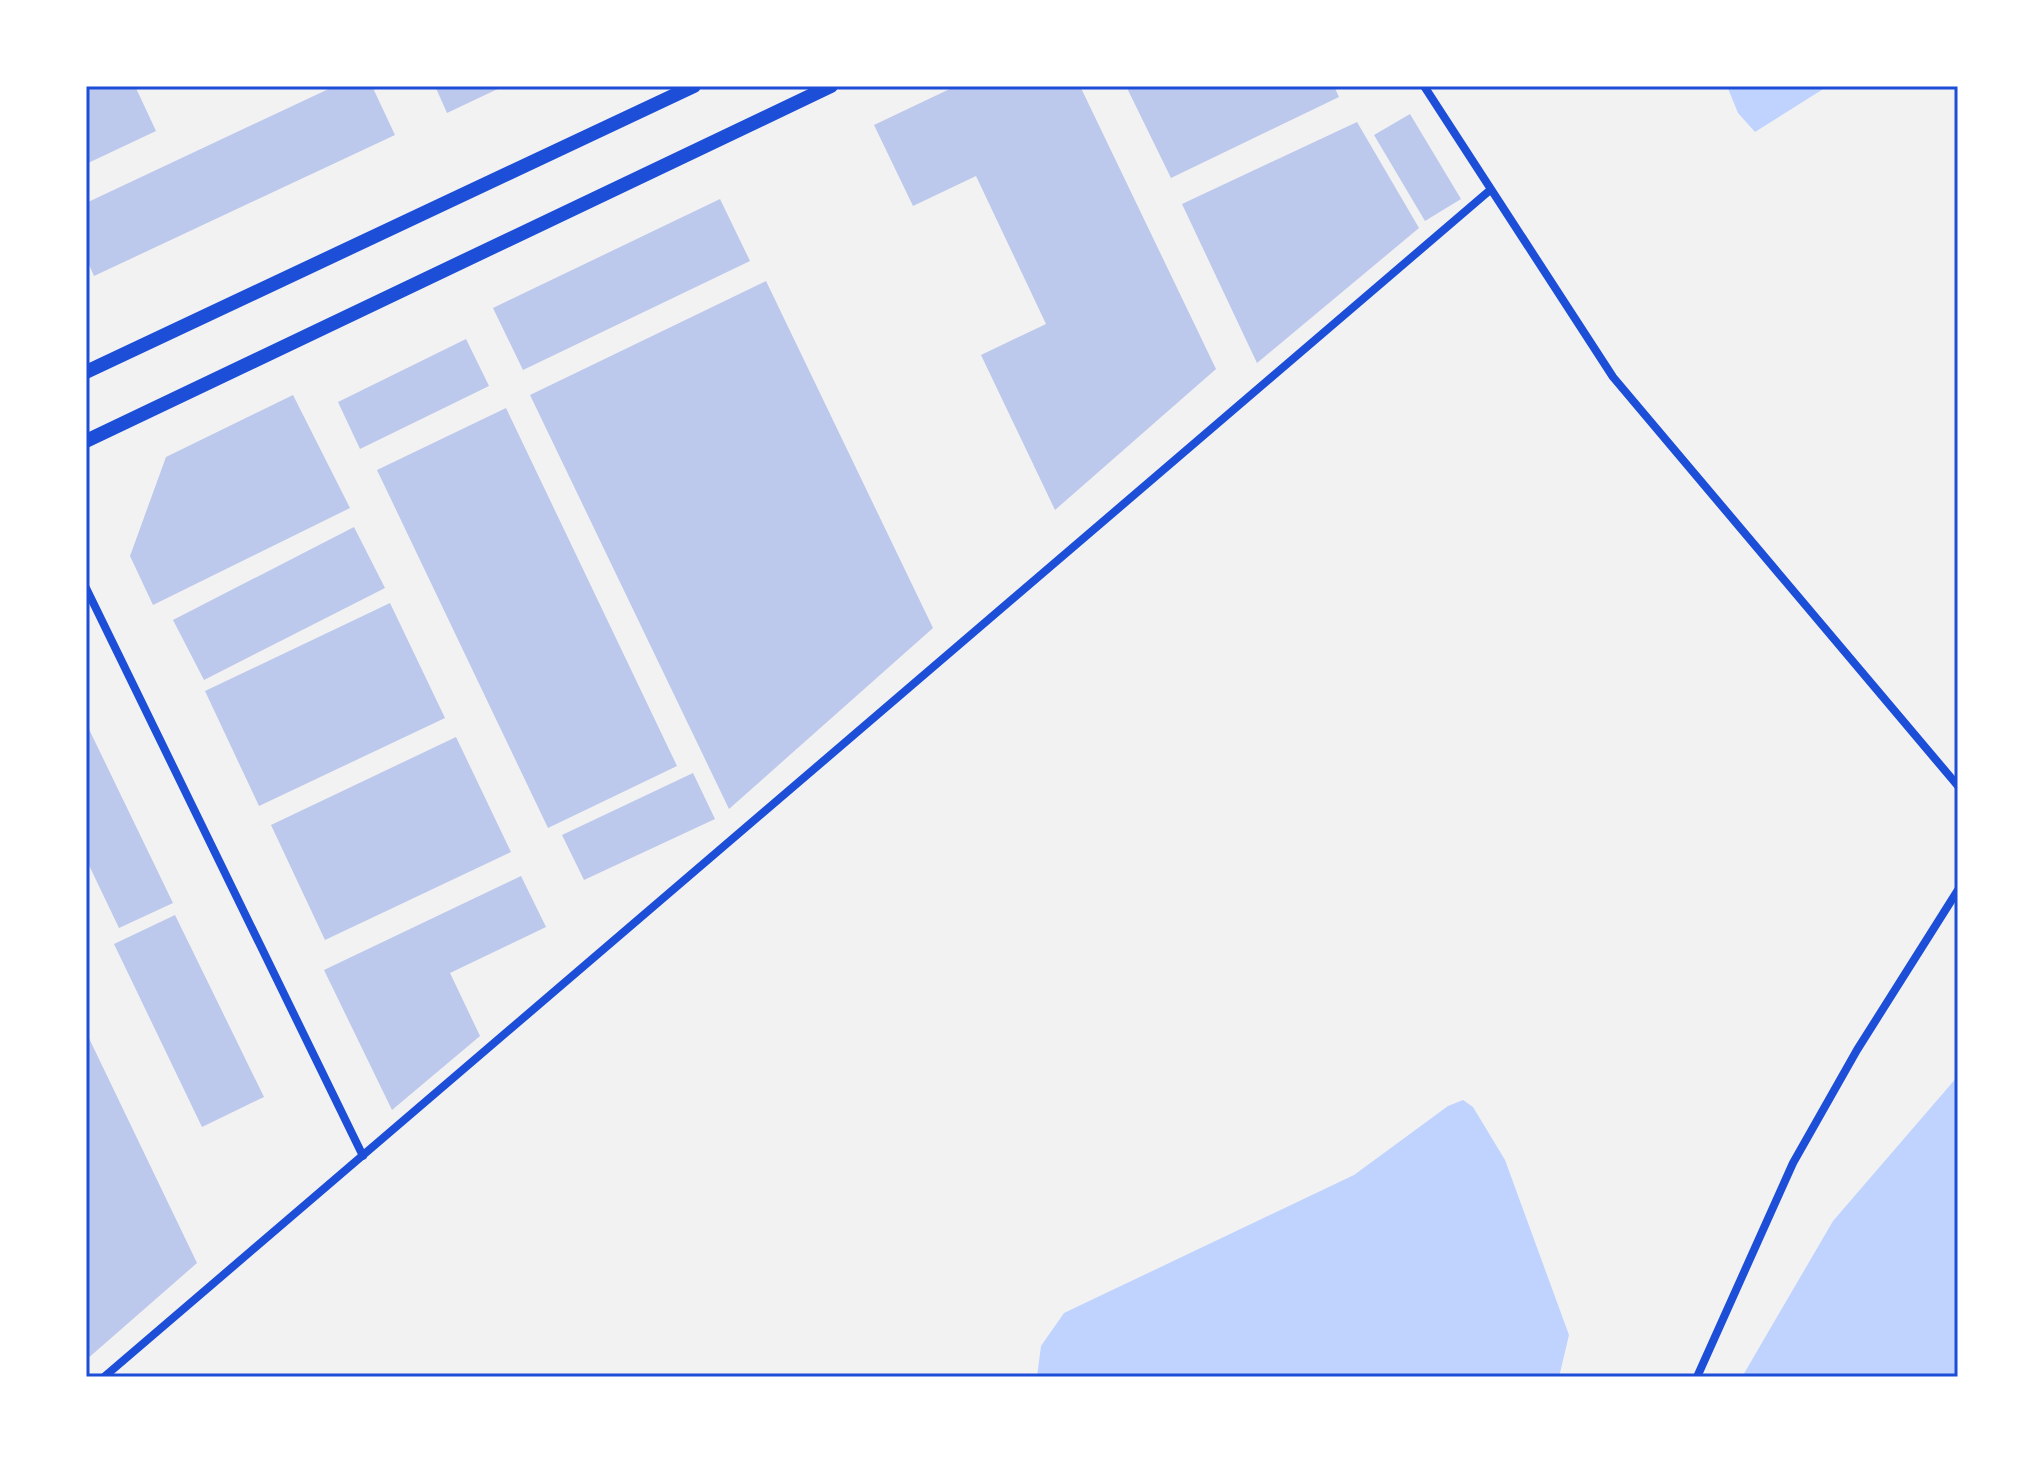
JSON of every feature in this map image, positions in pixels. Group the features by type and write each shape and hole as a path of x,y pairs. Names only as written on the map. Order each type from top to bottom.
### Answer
{"street":[{"path":"86,372 694,86"},
{"path":"86,441 831,86"},
{"path":"1424,86 1489,191 1613,377 1958,786"},
{"path":"104,1377 1489,191"},
{"path":"86,588 363,1156"},
{"path":"1697,1377 1793,1163 1857,1050 1958,890"}],"water":[{"path":"1727,86 1828,86 1755,132 1738,113"},
{"path":"1958,1076 1958,1377 1742,1377 1833,1221"},
{"path":"1463,1100 1473,1107 1505,1160 1569,1335 1559,1377 1037,1377 1041,1346 1064,1313 1354,1175 1448,1106"}],"building":[{"path":"86,86 135,86 156,131 86,164"},
{"path":"335,86 372,86 395,135 94,276 86,258 86,203"},
{"path":"435,86 504,86 447,113"},
{"path":"956,86 1080,86 1216,369 1055,510 981,355 1046,324 976,176 913,206 874,125"},
{"path":"1126,86 1334,86 1339,97 1171,178"},
{"path":"1410,114 1461,199 1425,221 1374,135"},
{"path":"1357,122 1419,228 1257,363 1182,204"},
{"path":"720,199 750,261 523,370 493,308"},
{"path":"766,281 933,628 729,809 530,395"},
{"path":"466,339 489,386 360,449 338,402"},
{"path":"293,395 350,508 153,605 130,556 166,457"},
{"path":"506,408 677,766 548,828 377,470"},
{"path":"354,527 385,588 204,680 173,620"},
{"path":"390,603 445,718 259,806 205,691"},
{"path":"86,723 173,903 119,928 86,859"},
{"path":"456,737 511,852 325,940 271,825"},
{"path":"693,773 715,819 584,880 562,835"},
{"path":"521,876 546,927 450,973 480,1036 392,1110 324,970"},
{"path":"175,915 264,1097 202,1127 114,944"},
{"path":"86,1032 197,1263 86,1360"}]}
